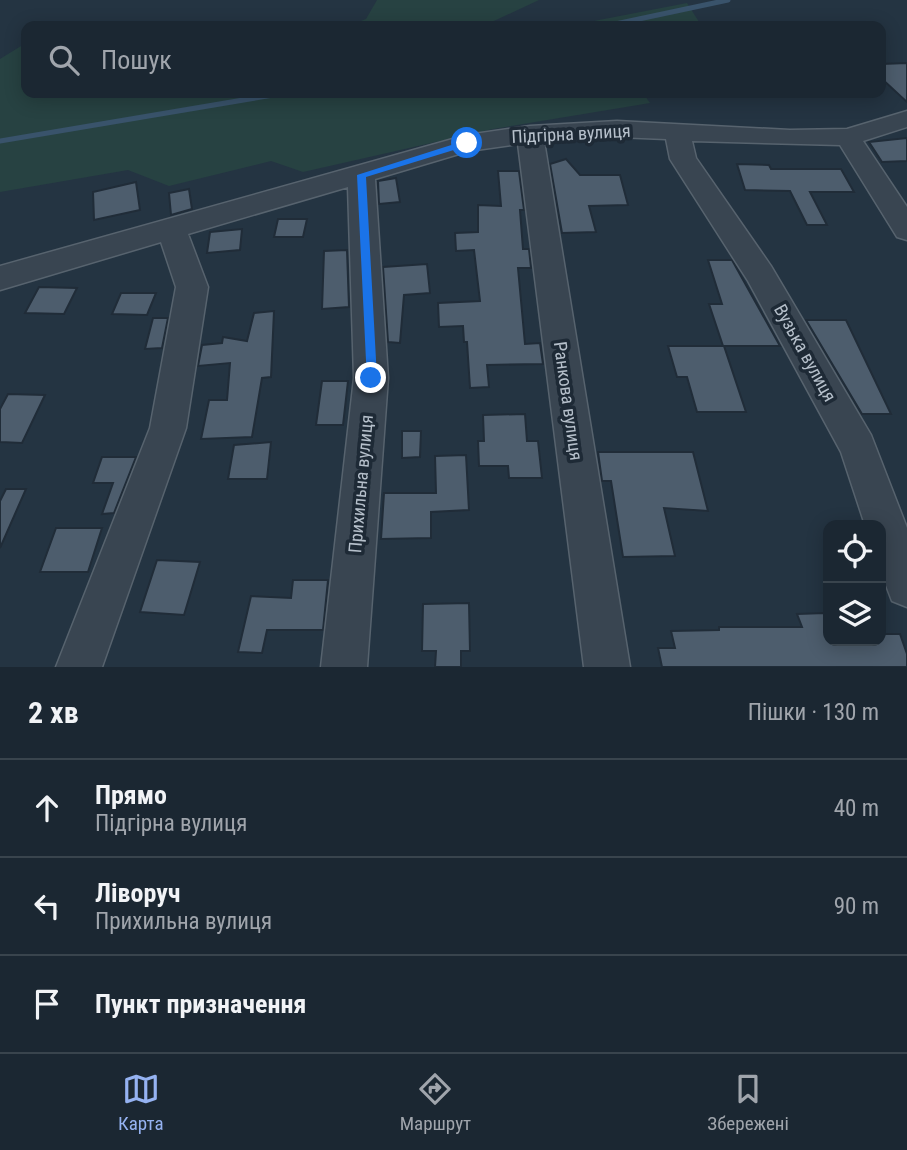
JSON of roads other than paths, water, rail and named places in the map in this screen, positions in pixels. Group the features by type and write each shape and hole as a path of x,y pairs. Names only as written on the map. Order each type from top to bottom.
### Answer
{"street":[{"name":"Підгірна вулиця","path":"0,278 467,143 530,134 617,129 848,137 907,119"},
{"name":"Вузька вулиця","path":"678,133 683,159 760,274 858,447 907,586"},
{"name":"Ранкова вулиця","path":"530,134 607,667"},
{"path":"848,137 907,230"},
{"name":"Прихильна вулиця","path":"344,667 371,378 361,175"},
{"path":"79,667 168,428 192,287 171,229"}],"waterway":[{"path":"629,21 728,0"},
{"path":"0,141 255,98"}]}
